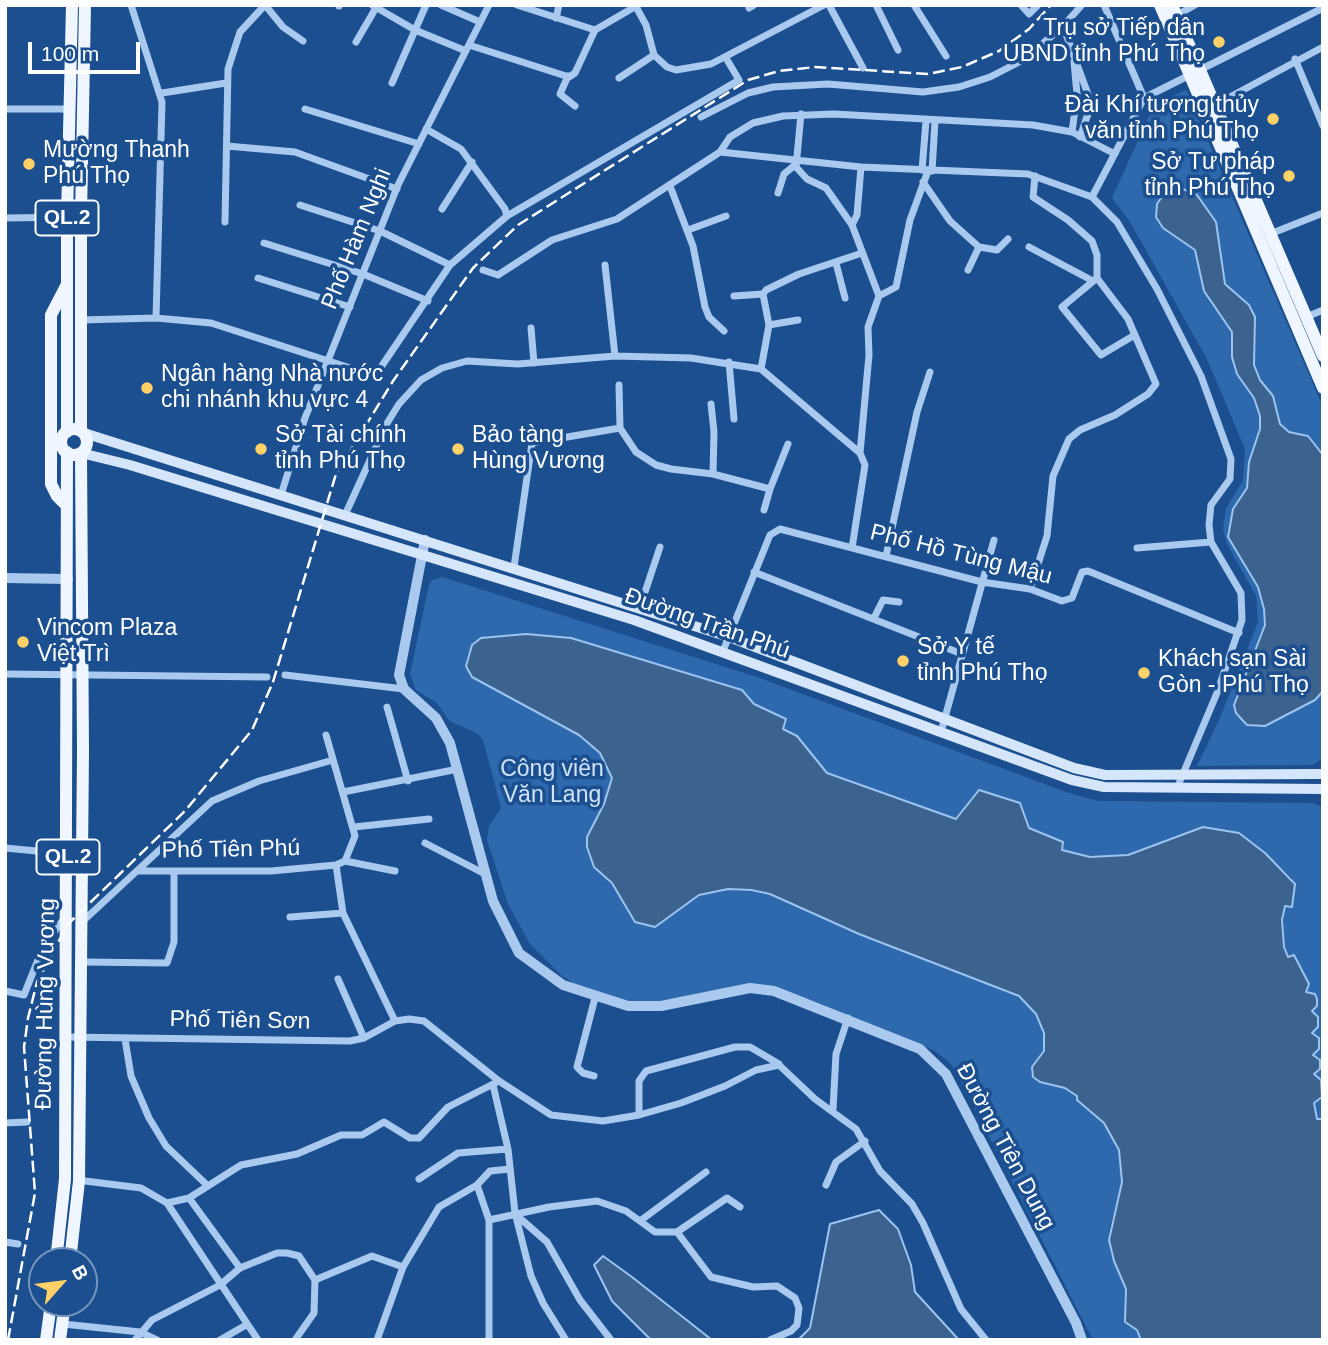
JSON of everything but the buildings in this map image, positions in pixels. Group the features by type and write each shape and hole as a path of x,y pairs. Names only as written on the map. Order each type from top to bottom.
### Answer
{"main road":[{"name":"QL.2","path":"72,5 66,217 66,432 62,442 74,453 87,444 83,432 80,217 85,5"},
{"path":"1160,5 1215,106 1265,236"},
{"path":"1175,10 1195,72 1301,320 1323,387"},
{"path":"66,286 51,316 51,484 57,496 68,506"},
{"path":"1301,320 1323,356"},
{"path":"66,432 83,432"},
{"name":"Đường Trần Phú","path":"83,432 729,637 1092,779 1323,774"},
{"name":"Đường Hùng Vương","path":"58,1247 65,1179 68,506 74,453"},
{"name":"Đường Hùng Vương","path":"72,1247 79,1181 83,674 74,453"},
{"name":"Đường Trần Phú","path":"74,453 422,555 723,651 941,732 1092,779 1177,788 1323,789"},
{"path":"46,1340 49,1317"},
{"path":"60,1340 63,1317"}],"street":[{"path":"131,5 162,93 156,318"},
{"path":"225,222 228,146 226,83 232,53 240,32 265,5 283,27 303,41"},
{"path":"392,83 426,5"},
{"path":"441,5 480,22"},
{"name":"Phố Hàm Nghi","path":"281,495 305,418 397,189 489,5"},
{"path":"517,5 595,30"},
{"path":"556,18 559,5"},
{"path":"356,42 375,6 415,30 467,48 568,76 575,73 595,30 637,6 646,25 654,55 667,67 676,69 701,67 726,58 827,5 863,68"},
{"path":"876,5 898,50"},
{"path":"915,5 946,55"},
{"path":"1021,5 1029,14 1038,5"},
{"path":"702,117 748,93 773,87 828,84 923,92 958,87 990,77 1025,59 1063,26 1082,5"},
{"path":"1104,5 1144,98"},
{"path":"1175,10 1195,5"},
{"path":"1091,197 1144,98 1323,8"},
{"path":"1063,26 1086,83 1090,102 1080,137"},
{"path":"1215,106 1295,59 1323,47"},
{"path":"619,78 654,55"},
{"path":"1072,132 1077,94 1073,55"},
{"path":"81,320 156,318 211,323 330,359 372,376 380,372 450,265 507,216 739,80 726,58"},
{"path":"1295,59 1323,126"},
{"path":"568,76 560,94 575,106"},
{"path":"162,93 226,83"},
{"path":"5,109 68,108"},
{"path":"305,109 419,144"},
{"path":"483,270 498,275 545,243 611,222 720,152 730,136 753,123 801,114 1002,122 1072,132 1115,154"},
{"path":"778,192 784,174 794,163 801,114"},
{"path":"926,121 928,171"},
{"path":"879,296 897,287 910,220 928,171 935,121"},
{"path":"426,129 457,145 472,162 505,209 507,216"},
{"path":"228,146 295,152 397,189"},
{"path":"720,152 794,163 928,171 993,171 1035,176 1091,197 1117,222 1157,289 1201,376 1231,459 1230,479 1211,505 1211,542 1241,593 1244,605 1239,633 1177,788"},
{"path":"442,209 472,162"},
{"path":"794,163 802,175 826,188 852,226 879,296 868,327 869,355 860,453"},
{"path":"852,226 857,215 861,167"},
{"path":"1035,176 1032,197 1068,220 1092,241 1097,254 1095,280 1062,307 1101,355 1133,336"},
{"path":"923,182 950,220 979,247 997,250 1008,239"},
{"path":"670,186 698,264 705,307 709,317 724,331"},
{"path":"300,205 380,231 450,265"},
{"path":"1265,236 1323,213"},
{"path":"688,230 726,216"},
{"path":"5,218 80,217"},
{"path":"264,243 363,274 428,301"},
{"path":"968,270 979,247"},
{"path":"1029,247 1095,280 1121,308 1152,370 1155,387 1105,421 1080,430 1069,439 1054,476 1047,536 1030,589"},
{"path":"734,296 763,294 770,286 862,253"},
{"path":"836,263 845,298"},
{"path":"605,265 615,356"},
{"path":"258,278 350,307"},
{"path":"761,369 769,325 763,294"},
{"path":"1301,320 1323,310"},
{"path":"769,325 798,320"},
{"path":"531,328 534,363"},
{"path":"345,515 386,425 399,404 421,380 454,363 534,363 615,356 674,357 729,362 761,369 860,453 866,465 852,548"},
{"path":"729,362 734,419"},
{"path":"886,556 917,412 930,372"},
{"path":"619,384 620,428 636,452 656,465 713,474 770,489"},
{"path":"711,404 715,432 713,474"},
{"path":"514,567 532,443 620,428"},
{"path":"764,510 788,444"},
{"name":"Phố Hồ Tùng Mậu","path":"723,651 754,572 774,530 982,582 1030,589 1066,601 1072,598 1082,572 1088,571 1239,633"},
{"path":"285,675 404,689 399,664 425,540"},
{"path":"941,732 993,540"},
{"path":"1137,548 1211,542"},
{"path":"640,607 660,547"},
{"path":"754,572 962,654"},
{"path":"5,578 68,579"},
{"path":"874,618 883,600 899,602"},
{"path":"5,674 267,677"},
{"name":"Đường Tiên Dung","path":"404,689 436,718 450,743 485,874 500,917 519,953 551,978 596,998 643,1007 690,1001 750,988 795,997 920,1049 946,1074 1052,1275 1082,1340"},
{"path":"387,707 408,781"},
{"path":"326,735 354,827 354,844 345,861 395,871"},
{"name":"Phố Tiên Phú","path":"137,871 212,801 259,780 333,760"},
{"path":"343,792 458,769"},
{"path":"354,827 429,818"},
{"path":"425,843 485,874"},
{"path":"5,848 68,854"},
{"name":"Phố Tiên Phú","path":"137,871 271,871 345,861"},
{"path":"336,864 343,914 395,1021"},
{"path":"82,922 137,871"},
{"path":"82,962 167,963 174,942 174,872"},
{"path":"5,991 24,995 43,947 68,914"},
{"path":"290,917 343,914"},
{"path":"338,979 364,1038"},
{"path":"594,1076 583,1073 577,1067 596,998"},
{"path":"833,1109 836,1054 848,1018"},
{"name":"Phố Tiên Sơn","path":"66,1037 334,1041 364,1038 395,1021 409,1019 424,1021 496,1083"},
{"path":"125,1039 131,1076 158,1133 166,1146 208,1185"},
{"path":"639,1115 639,1081 646,1071 735,1047 750,1047 762,1052 815,1099 850,1123 865,1141 880,1171 912,1204 957,1301 986,1340"},
{"path":"496,1083 560,1118 603,1121 639,1115 725,1086 756,1070 779,1065"},
{"path":"496,1083 508,1149 515,1213 531,1276 543,1303 566,1340"},
{"path":"167,1203 189,1198 241,1165 297,1154 341,1135 358,1136 384,1122 410,1138 419,1138 448,1107 496,1083"},
{"path":"6,1125 27,1122"},
{"path":"826,1185 836,1162 865,1141"},
{"path":"419,1179 458,1153 508,1149"},
{"path":"377,1340 403,1267 439,1207 446,1200 477,1185 490,1171 510,1169"},
{"path":"640,1221 706,1172"},
{"path":"65,1179 141,1188 167,1203 258,1340"},
{"path":"477,1185 489,1220 489,1340"},
{"path":"189,1198 240,1268"},
{"path":"489,1220 515,1213 597,1201 626,1211 658,1233 677,1232 727,1198 740,1207"},
{"path":"515,1213 547,1242 580,1300 611,1340"},
{"path":"677,1232 711,1277 753,1287 777,1286 795,1298 799,1308 797,1325 791,1331 770,1340"},
{"path":"5,1242 18,1244"},
{"path":"135,1340 152,1320 220,1285 240,1268 277,1253 294,1253 315,1280 314,1313 295,1340"},
{"path":"315,1280 372,1256 403,1267"},
{"path":"62,1324 140,1332 157,1340"},
{"path":"220,1340 246,1325"}],"green space":[{"path":"1186,90 1323,407 1323,758 1313,765 1197,766 1219,720 1258,622 1256,596 1227,544 1223,529 1226,509 1243,480 1245,449 1207,359 1130,222 1112,198 1155,103"},
{"name":"Công viên Văn Lang","path":"442,577 757,677 1066,792 1098,801 1312,803 1323,807 1323,1119 1317,1119 1313,1102 1317,1079 1314,1074 1320,1068 1313,1055 1316,1038 1312,1033 1318,1027 1318,1017 1312,1014 1315,1006 1312,995 1306,992 1309,984 1293,955 1288,958 1282,934 1285,906 1291,907 1292,878 1253,842 1203,827 1128,855 1090,857 1062,850 1063,842 1029,828 1020,803 956,819 827,773 783,729 785,719 754,704 742,690 728,685 571,638 475,641 468,654 466,661 472,677 579,735 600,753 612,778 604,804 587,837 587,847 602,875 612,883 624,902 672,913 689,900 712,892 728,889 770,894 859,934 1010,991 1028,1005 1041,1022 1044,1033 1044,1051 1035,1062 1040,1082 1065,1088 1077,1096 1077,1100 1104,1123 1119,1150 1122,1182 1109,1232 1110,1251 1126,1289 1125,1322 1138,1330 1141,1340 1093,1340 961,1082 951,1064 935,1051 814,1001 774,988 667,1005 623,1002 585,990 562,976 530,944 508,904 487,840 489,826 501,808 483,740 478,734 450,721 437,703 416,690 410,674 429,585 432,580"}],"shaded area":[{"path":"1183,189 1197,195 1216,222 1225,284 1249,305 1255,317 1254,365 1260,380 1273,396 1280,424 1289,432 1308,436 1323,455 1323,691 1315,700 1265,726 1247,725 1236,713 1234,705 1265,625 1258,587 1228,537 1233,509 1247,488 1249,462 1260,429 1260,416 1254,398 1237,374 1232,357 1232,332 1204,291 1195,250 1163,228 1156,217 1157,204 1163,195"},
{"path":"526,634 571,638 742,690 754,704 786,719 783,729 797,736 827,773 956,819 979,790 1020,803 1029,828 1063,842 1062,850 1090,857 1128,855 1203,827 1239,833 1265,853 1295,884 1292,907 1285,906 1282,920 1284,947 1288,957 1294,955 1309,984 1306,992 1315,994 1317,999 1317,1006 1312,1011 1318,1017 1318,1027 1312,1033 1319,1038 1319,1049 1313,1055 1320,1060 1320,1069 1314,1074 1321,1080 1322,1097 1314,1103 1317,1119 1323,1119 1323,1340 1141,1340 1137,1330 1125,1322 1126,1289 1114,1261 1109,1240 1122,1182 1119,1150 1104,1123 1077,1100 1077,1096 1065,1088 1040,1082 1033,1077 1032,1067 1044,1051 1044,1033 1036,1014 1019,996 859,934 770,894 751,890 728,889 699,895 655,927 635,922 612,883 594,867 587,847 587,837 604,804 612,778 600,753 579,735 472,677 466,666 472,645 481,638"},
{"path":"879,1210 898,1229 911,1265 915,1292 959,1340 798,1340 810,1328 830,1224"},
{"path":"603,1256 712,1340 651,1340 612,1301 594,1265"}],"railway":[{"path":"8,1340 35,1193 24,1047 37,982 68,924 185,811 252,730 273,682 336,474 393,381 473,268 518,225 748,80 779,71 815,67 928,74 962,67 999,51 1029,29 1051,5"}],"place":[{"name":"Trụ sở Tiếp dân UBND tỉnh Phú Thọ","path":"1219,42"},
{"name":"Đài Khí tượng thủy văn tỉnh Phú Thọ","path":"1273,119"},
{"name":"Mường Thanh Phú Thọ","path":"29,164"},
{"name":"Sở Tư pháp tỉnh Phú Thọ","path":"1289,176"},
{"name":"Ngân hàng Nhà nước chi nhánh khu vực 4","path":"147,388"},
{"name":"Sở Tài chính tỉnh Phú Thọ","path":"261,449"},
{"name":"Bảo tàng Hùng Vương","path":"458,449"},
{"name":"Vincom Plaza Việt Trì","path":"23,642"},
{"name":"Sở Y tế tỉnh Phú Thọ","path":"903,661"},
{"name":"Khách sạn Sài Gòn - Phú Thọ","path":"1144,673"}]}
